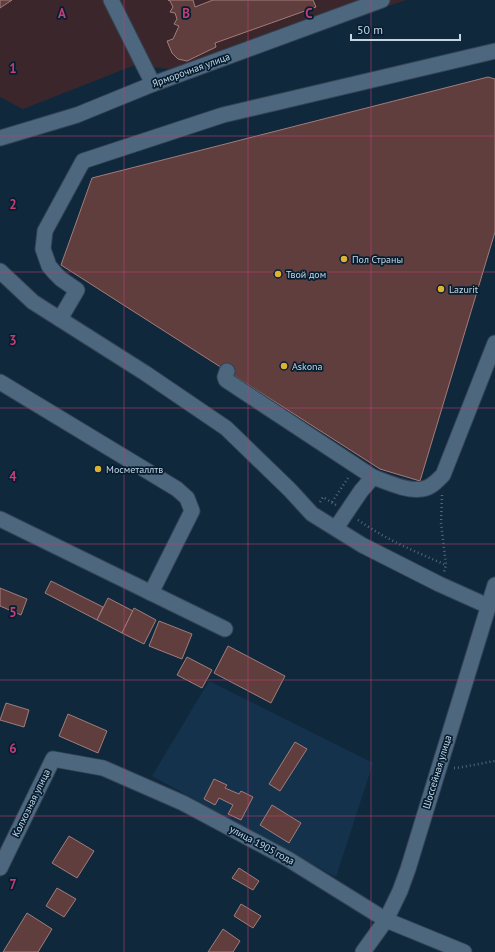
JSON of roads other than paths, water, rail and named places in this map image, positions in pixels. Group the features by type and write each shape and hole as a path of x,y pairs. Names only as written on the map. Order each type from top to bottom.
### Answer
{"street":[{"path":"112,0 153,84"},
{"name":"Ярморочная улица","path":"0,138 77,115 153,84 382,0"},
{"path":"60,319 77,290 61,279 49,266 43,249 45,231 83,161 223,115 495,51"},
{"path":"1,274 34,302 145,373 226,428 290,490 312,514 362,545 439,584 492,605"},
{"path":"226,371 226,380 373,477 405,488 422,489 434,484 443,475 494,346"},
{"path":"0,382 177,489 187,498 192,511 151,593"},
{"path":"336,528 361,491 373,477"},
{"path":"0,518 225,628"},
{"name":"Шоссейная улица","path":"363,952 386,920 408,870 440,763 492,605 495,585"},
{"name":"Колхозная улица","path":"0,868 53,759"},
{"name":"улица 1905 года","path":"53,759 103,768 183,803 288,859 386,920 464,952"}],"place":[{"name":"Пол Страны","path":"344,259"},
{"name":"Твой дом","path":"278,274"},
{"name":"Lazurit","path":"441,289"},
{"name":"Askona","path":"284,366"},
{"name":"Мосметаллтв","path":"98,469"}]}
